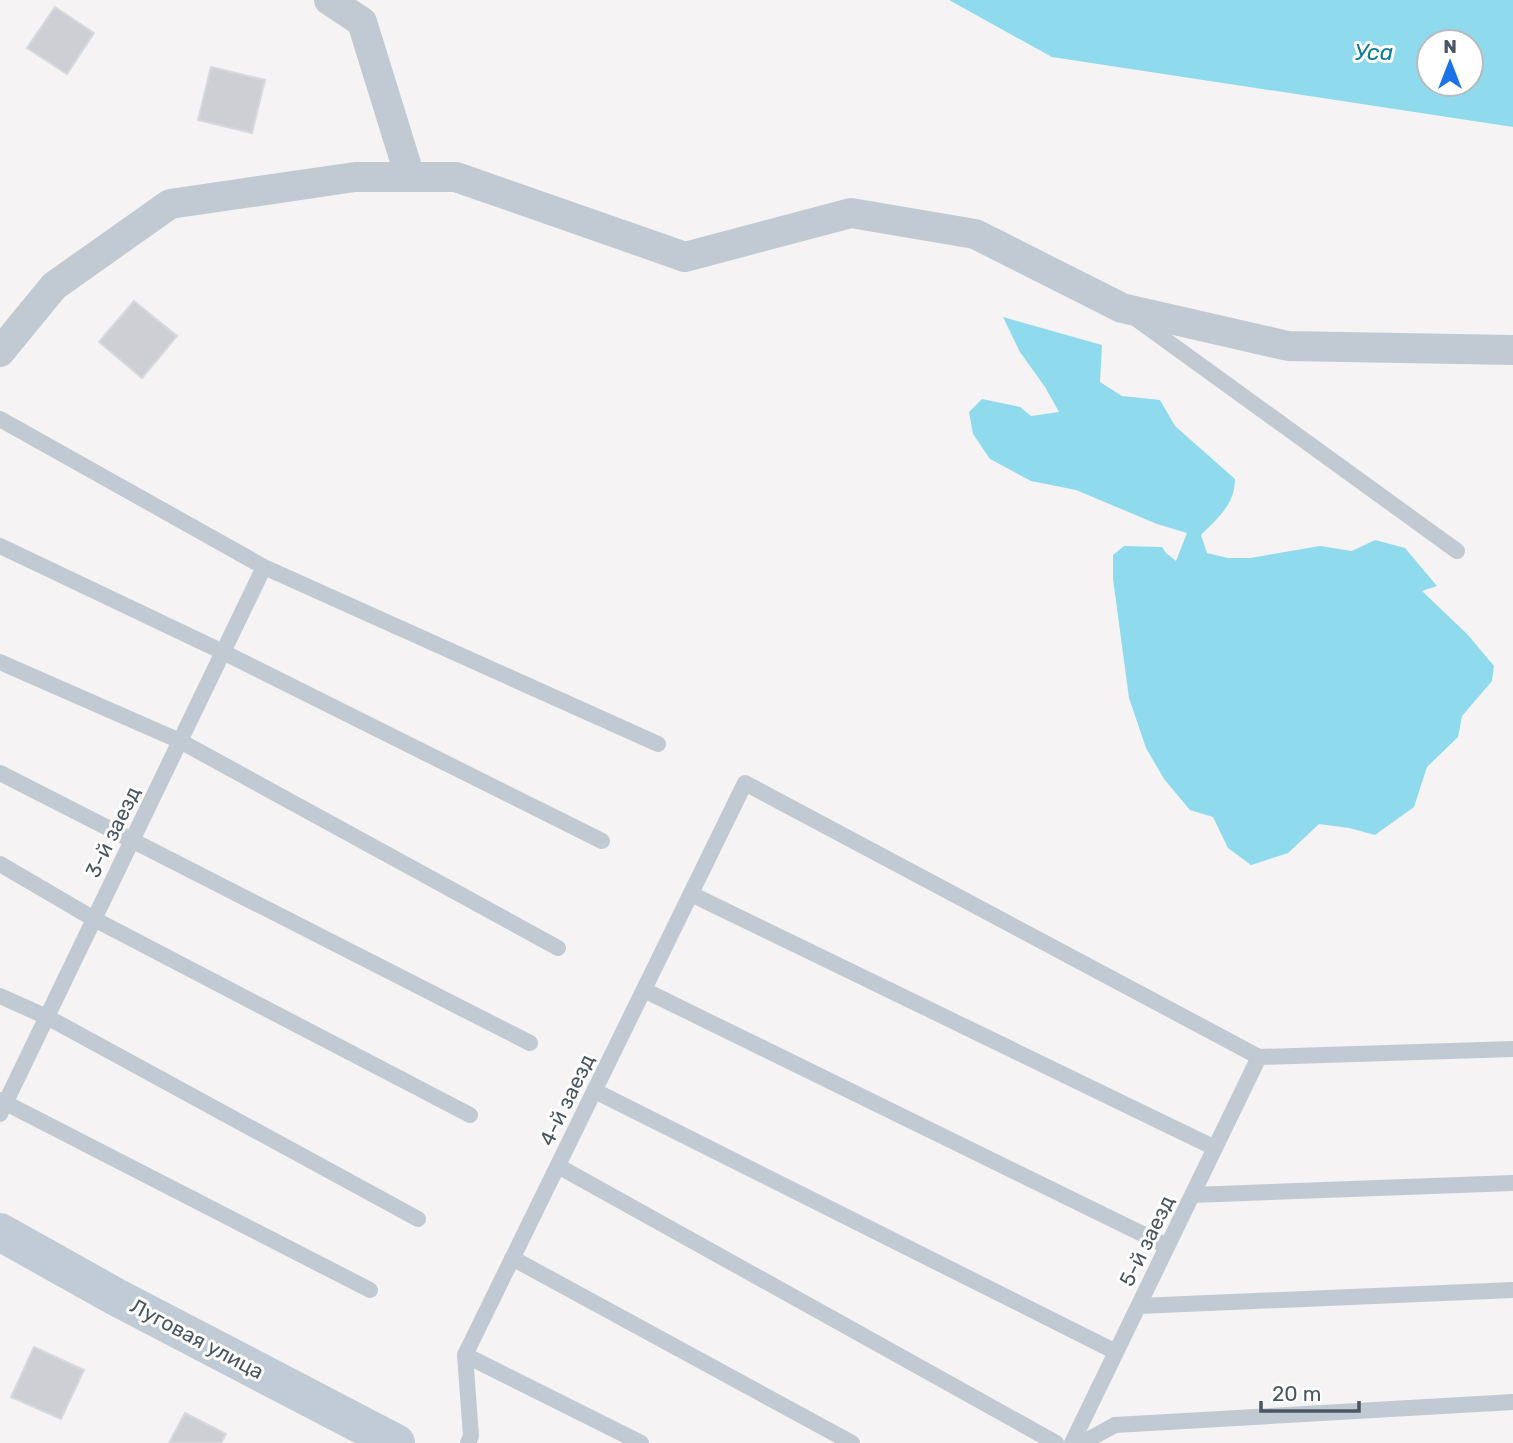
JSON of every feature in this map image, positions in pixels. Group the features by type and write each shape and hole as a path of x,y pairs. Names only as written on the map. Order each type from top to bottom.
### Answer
{"main road":[{"name":"Луговая улица","path":"0,1232 116,1297 396,1443"}],"street":[{"path":"329,0 362,22 410,177"},
{"path":"0,352 54,286 170,204 355,177 456,177 685,257 851,213 975,234 1122,308 1288,346 1513,350"}],"lane":[{"path":"1122,308 1457,551"},
{"path":"0,419 264,567 658,744"},
{"path":"0,546 223,652 602,841"},
{"name":"3-й заезд","path":"2,1106 264,567"},
{"path":"0,662 180,741 558,948"},
{"path":"0,773 530,1043"},
{"name":"4-й заезд","path":"465,1355 745,783 1259,1057"},
{"path":"0,864 94,919 470,1115"},
{"path":"691,894 1215,1148"},
{"path":"644,990 1167,1246"},
{"path":"0,996 47,1017 418,1219"},
{"path":"1259,1057 1513,1049"},
{"name":"5-й заезд","path":"1072,1443 1259,1057"},
{"path":"595,1091 1116,1352"},
{"path":"2,1106 370,1290"},
{"path":"558,1166 1056,1443"},
{"path":"1192,1195 1513,1182"},
{"path":"512,1258 852,1443"},
{"path":"1139,1306 1513,1290"},
{"path":"465,1355 471,1436 468,1443"},
{"path":"465,1355 641,1443"},
{"path":"1082,1443 1115,1426 1513,1402"}],"water":[{"name":"Уса","path":"949,0 1513,0 1513,127 1052,57"},
{"path":"1003,317 1102,345 1100,382 1122,396 1160,400 1175,426 1235,479 1229,503 1201,535 1207,553 1228,558 1250,558 1320,546 1352,551 1375,540 1405,548 1437,586 1422,591 1467,634 1494,666 1492,681 1462,716 1458,737 1427,767 1414,807 1375,835 1319,824 1288,853 1251,865 1228,848 1213,817 1190,810 1164,779 1146,748 1129,698 1113,579 1113,555 1124,546 1162,547 1176,561 1187,533 1157,524 1076,490 1031,481 990,459 973,434 969,412 982,399 1020,407 1031,416 1059,412 1020,352"}],"building":[{"path":"55,7 94,33 67,74 27,48"},
{"path":"211,67 265,80 252,133 198,120"},
{"path":"134,301 177,336 142,378 99,342"},
{"path":"34,1347 84,1370 61,1419 11,1397"},
{"path":"185,1413 226,1434 221,1443 169,1443"}]}
